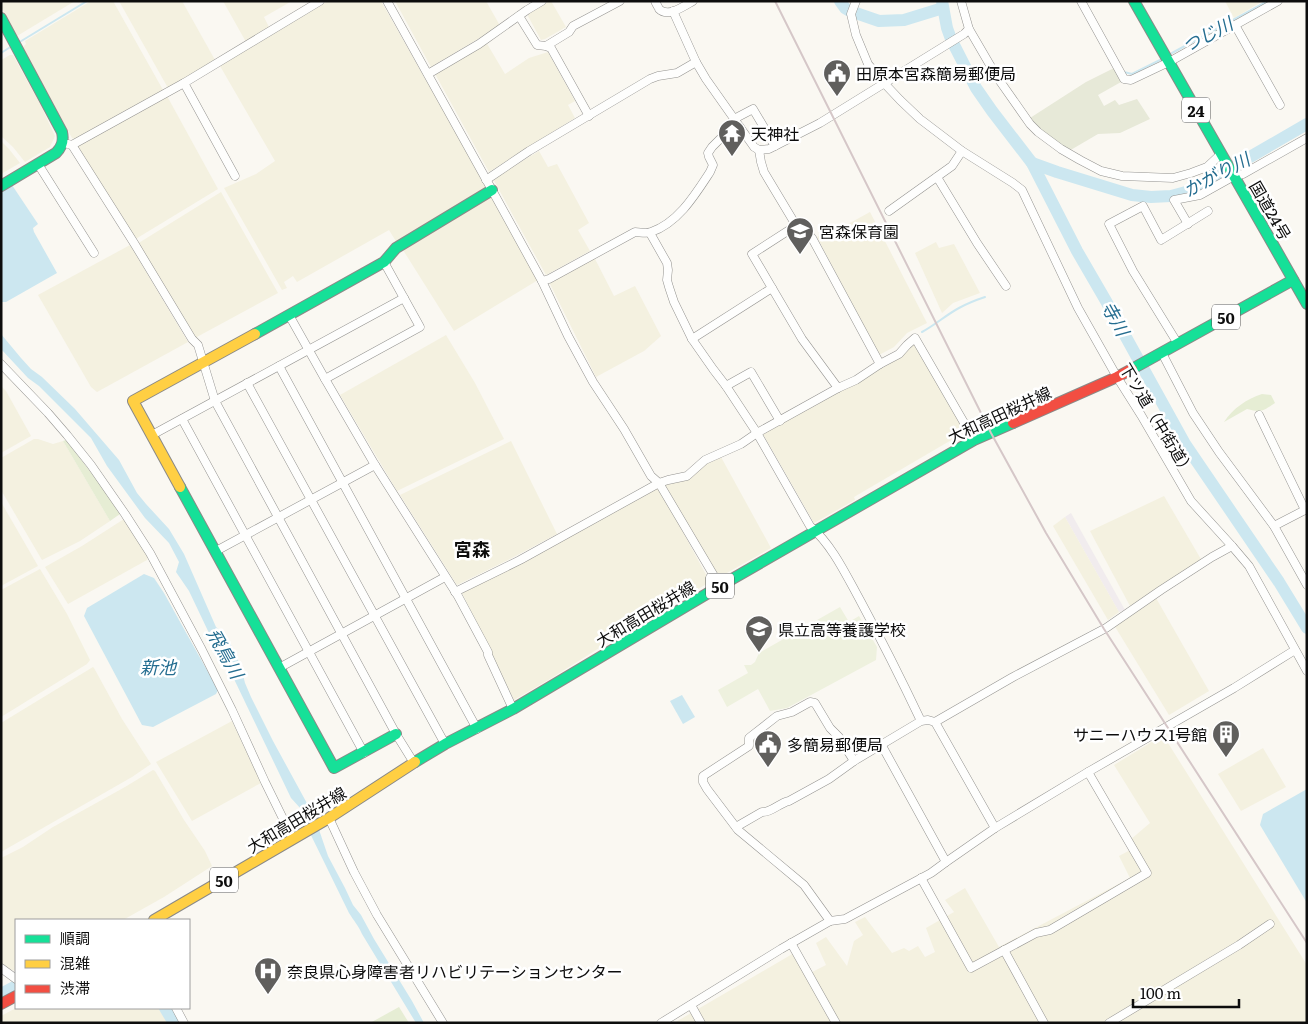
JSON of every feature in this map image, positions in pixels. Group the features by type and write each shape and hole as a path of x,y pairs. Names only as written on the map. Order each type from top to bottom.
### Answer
{"main road":[{"name":"国道24号","path":"1134,1 1307,304"},
{"path":"1,18 67,144 1,186"},
{"path":"396,734 334,768 133,400 384,262 396,248 492,190"},
{"name":"大和高田桜井線","path":"156,919 327,819 445,744 513,709 720,586 974,440 1120,376 1293,280"},
{"path":"1,1004 15,997"}],"street":[{"path":"320,1 184,83 67,144 192,339 198,345 215,401 396,734 414,763"},
{"path":"386,1 542,281 568,336 593,382 652,476 659,483 720,586"},
{"path":"428,74 479,44 542,1"},
{"path":"546,46 569,32 573,26 620,1"},
{"path":"655,1 660,10 665,12 673,12 693,1"},
{"name":"下ツ道（中街道）","path":"856,1 851,14 856,35 868,64 884,83 920,119 962,151 1022,190 1078,308 1120,376 1191,501 1249,566 1307,671"},
{"path":"960,1 967,32 997,78 1030,124 1062,149 1101,171 1122,176 1173,178 1191,174 1207,167 1222,156"},
{"path":"1081,1 1124,79 1131,80 1169,62 1278,1"},
{"path":"673,12 706,79 754,147 760,150 769,149 820,123 967,32"},
{"path":"519,16 537,45 551,48 588,116"},
{"path":"1235,25 1280,105"},
{"path":"486,180 529,151 650,79 677,73 696,62"},
{"path":"184,83 235,176"},
{"path":"734,119 753,109 775,146"},
{"path":"542,281 635,232 650,233 666,224 681,211 710,172 712,166 708,153 712,147 726,133 740,127"},
{"path":"1188,224 1174,200 1200,195 1233,175 1243,174 1307,138"},
{"path":"760,150 764,172 794,222 807,231 816,244 880,364"},
{"path":"889,211 952,166 962,151"},
{"path":"38,164 94,253"},
{"path":"937,177 1006,286"},
{"path":"1178,344 1133,271 1109,224 1143,206 1161,240 1208,211"},
{"path":"797,225 752,254 802,339 838,388"},
{"path":"650,233 666,263 668,270 666,280 674,302 692,339 757,433 810,526 816,530 836,557 890,656 921,721"},
{"path":"325,379 420,327 384,262"},
{"path":"692,339 772,288"},
{"path":"152,435 404,298"},
{"path":"289,315 374,465 458,596 488,652 513,709"},
{"path":"454,592 520,560 659,483 687,476 705,460 741,444 757,433 856,380 899,354 915,338 974,440"},
{"path":"1160,354 1193,413 1274,526 1307,585"},
{"path":"1,364 48,413 91,465 150,553 228,702 265,782 295,838"},
{"path":"280,366 477,729"},
{"path":"726,386 751,372 780,421"},
{"path":"248,383 445,744"},
{"path":"1259,414 1306,509 1274,526"},
{"path":"182,419 364,752"},
{"path":"216,551 374,465"},
{"path":"935,722 1013,677 1106,628 1161,590 1232,546"},
{"path":"279,668 445,577"},
{"path":"661,1023 830,921 845,919 931,873 995,828 1234,688 1295,650"},
{"path":"830,921 804,885 738,830 703,782 703,776 750,746 749,738 777,716 792,712 810,702 815,703 830,728 839,737 854,761"},
{"path":"736,827 829,779 880,744 921,721 933,720 995,828"},
{"path":"880,744 946,862"},
{"path":"921,878 971,968 1036,932 1050,930 1147,873 1088,772"},
{"path":"327,819 377,915 443,1023"},
{"path":"1108,1023 1239,945 1270,924"},
{"path":"791,943 836,1023"},
{"path":"1004,950 1044,1023"},
{"path":"1,968 15,979"},
{"path":"691,1005 701,1023"},
{"path":"177,1009 184,1023"}],"shaded area":[{"path":"1,1 75,1 17,36 1,7"},
{"path":"91,1 113,1 163,90 75,139 72,138 23,47 26,44 25,41"},
{"path":"119,1 182,1 215,60 168,88"},
{"path":"223,1 292,1 264,17 269,27 246,42"},
{"path":"328,1 381,1 487,188 397,243 389,230 297,282 293,276 284,282 287,288 282,290 224,188 256,174 275,161 220,66"},
{"path":"395,1 486,1 499,24 498,27 431,67"},
{"path":"551,1 566,27 541,40 528,16 529,12"},
{"path":"1225,1 1263,1 1234,18"},
{"path":"486,42 505,74 529,58 548,52 575,101 568,105 575,118 489,172 434,72"},
{"path":"13,55 55,136 50,147 25,162 1,136 1,60"},
{"path":"167,96 218,189 134,240 76,147"},
{"path":"1,141 20,163 1,174"},
{"path":"539,151 548,167 557,164 589,223 578,230 590,251 546,275 493,179"},
{"path":"221,192 278,293 195,338 137,244"},
{"path":"490,197 493,197 538,280 454,331 403,250"},
{"path":"870,212 927,323 907,333 894,347 879,355 817,237"},
{"path":"936,242 939,248 954,244 980,293 953,303 942,313 915,253"},
{"path":"130,245 188,342 97,392 91,387 38,295"},
{"path":"594,257 614,296 635,286 661,336 644,351 596,377 549,282"},
{"path":"446,335 475,383 504,439 397,491 340,395"},
{"path":"915,342 965,432 854,497 855,500 814,523 763,434 858,382 902,355"},
{"path":"1,386 6,391 31,436 1,453"},
{"path":"34,439 53,444 63,441 110,521 80,541 42,560 1,490 1,458"},
{"path":"511,441 557,534 457,585 400,495"},
{"path":"721,457 771,548 718,578 665,484"},
{"path":"656,487 659,488 710,582 514,700 462,593"},
{"path":"1164,496 1202,561 1130,606 1090,531"},
{"path":"1,502 38,566 1,586"},
{"path":"1071,513 1125,610 1119,612 1065,517"},
{"path":"1065,517 1119,612 1108,620 1053,526"},
{"path":"124,519 148,556 147,560 68,604 45,567"},
{"path":"40,569 67,614 90,660 87,664 1,717 1,590"},
{"path":"1156,598 1209,691 1169,715 1114,625"},
{"path":"93,667 122,719 151,764 132,777 1,852 1,723"},
{"path":"232,721 261,783 192,821 156,762"},
{"path":"1163,735 1307,965 1307,1023 674,1023 794,953 806,975 826,965 816,943 826,937 847,966 854,941 863,935 855,922 865,917 892,953 904,948 909,951 918,946 925,957 935,952 926,928 954,912 945,900 965,888 999,947 1130,878 1119,856 1134,848 1130,840 1150,823 1114,765"},
{"path":"1263,748 1286,787 1241,811 1218,774"},
{"path":"153,770 155,771 205,851 212,866 164,897 125,919 15,919 15,971 1,967 1,858"},
{"path":"15,1009 161,1009 168,1023 1,1023 1,1016"}],"green space":[{"path":"1114,68 1121,82 1098,95 1104,106 1115,100 1119,105 1137,99 1150,119 1120,133 1098,134 1069,151 1043,132 1030,118 1086,82"},
{"path":"1262,394 1271,395 1275,403 1262,410 1247,409 1224,422 1241,405"},
{"path":"66,440 120,514 110,521 63,441"},
{"path":"840,607 849,622 859,616 877,647 876,660 787,708 770,711 758,689 727,707 718,690 748,673 744,665 751,665 755,662 759,653"},
{"path":"399,1007 409,1023 370,1023"}],"water":[{"path":"12,185 38,224 33,228 34,232 57,273 6,302 2,302 1,192"},
{"name":"飛鳥川","path":"1,334 31,369 75,409 119,460 137,493 169,529 184,554 216,627 226,636 236,654 251,697 315,818 328,856 353,905 361,915 424,1023 416,1023 349,913 305,823 301,809 291,798 234,679 233,668 208,631 189,591 176,572 179,562 169,543 145,518 107,466 91,438 39,386 28,378 1,349"},
{"name":"新池","path":"144,574 154,578 164,593 218,690 216,694 153,727 142,725 84,616 87,608"},
{"path":"682,695 695,717 683,724 670,701"},
{"path":"1307,789 1307,903 1260,825 1263,814"}],"waterway":[{"path":"18,43 87,1"},
{"path":"840,1 850,11 879,21 904,20 943,8"},
{"name":"寺川","path":"942,1 951,39 976,88 1032,163 1077,251 1185,444 1279,582 1307,628"},
{"name":"つじ川","path":"1172,53 1268,1"},
{"path":"1,53 12,46"},
{"name":"つじ川","path":"1124,72 1132,74 1160,60"},
{"name":"かがり川","path":"1032,163 1132,195 1151,197 1171,196 1186,192 1217,176 1307,124"},
{"path":"922,332 959,308 985,297"},
{"path":"1,994 15,987"},
{"path":"166,1009 174,1023"}],"railway":[{"path":"775,1 991,433 1046,533 1104,629 1307,943"}],"traffic: fast":[{"path":"1134,1 1307,304"},
{"path":"1,18 62,132 63,138 61,146 56,153 1,186"},
{"path":"255,334 384,262 396,248 492,190"},
{"path":"1132,369 1293,280"},
{"path":"415,762 445,744 513,709 720,586 974,440 1013,423"},
{"path":"180,487 334,768 396,734"}],"traffic: slow":[{"path":"180,487 133,401 255,334"},
{"path":"156,919 329,818 415,762"}],"traffic: jam":[{"path":"1013,423 1132,369"},
{"path":"1,1004 15,997"}],"place":[{"name":"田原本宮森簡易郵便局","path":"837,97"},
{"name":"天神社","path":"732,157"},
{"name":"宮森保育園","path":"800,255"},
{"name":"県立高等養護学校","path":"759,653"},
{"name":"サニーハウス1号館","path":"1226,758"},
{"name":"多簡易郵便局","path":"768,768"},
{"name":"奈良県心身障害者リハビリテーションセンター","path":"268,995"}],"district":[{"name":"宮森","path":"472,548"}]}
